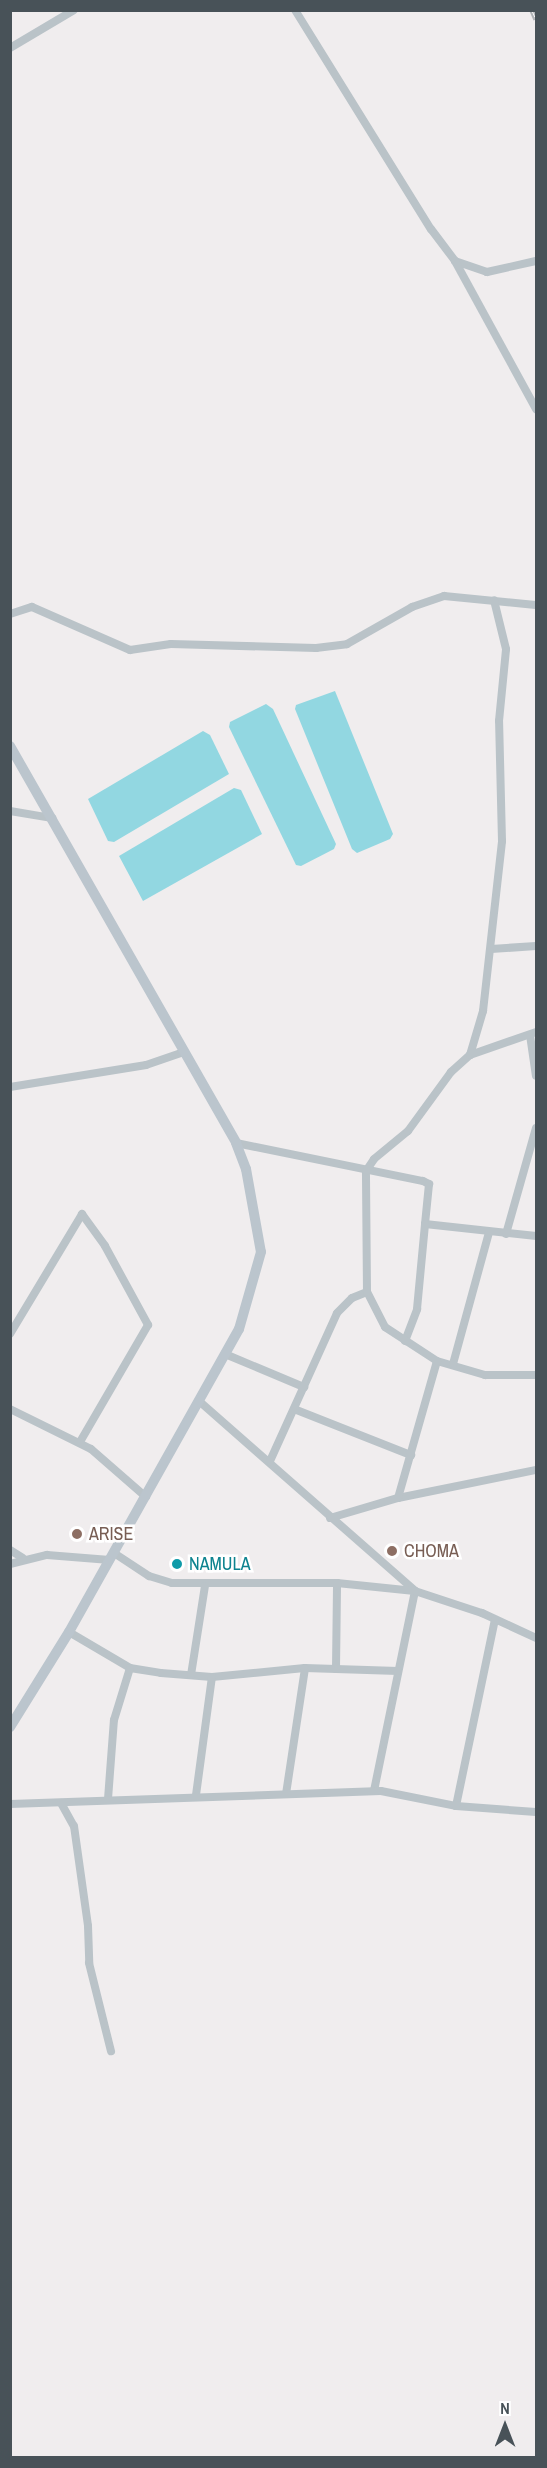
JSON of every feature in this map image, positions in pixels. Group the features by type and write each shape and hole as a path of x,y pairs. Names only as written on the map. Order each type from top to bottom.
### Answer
{"street":[{"path":"10,48 74,10"},
{"path":"295,10 431,229 455,261 537,409"},
{"path":"455,261 487,272 537,261"},
{"path":"10,614 32,607 88,635 130,650 171,644 316,648 347,644 412,607 444,596 537,605"},
{"path":"470,1054 483,1011 502,841 499,721 506,661 494,600"},
{"path":"10,746 236,1143 246,1169 261,1252 238,1329 225,1354 69,1632 10,1727"},
{"path":"10,811 52,818"},
{"path":"490,950 537,946"},
{"path":"537,1076 533,1033 470,1054 451,1072 408,1131 374,1159 366,1171 367,1293 385,1327 437,1360 485,1375 537,1375"},
{"path":"10,1087 146,1065 184,1052"},
{"path":"506,1234 537,1128"},
{"path":"236,1143 304,1154 366,1171 429,1184 417,1309 405,1341"},
{"path":"10,1334 82,1214 105,1246 148,1325 80,1442"},
{"path":"425,1224 537,1236"},
{"path":"453,1364 489,1232"},
{"path":"270,1461 337,1313 352,1298 367,1293"},
{"path":"225,1354 304,1387"},
{"path":"398,1498 437,1360"},
{"path":"199,1401 415,1590"},
{"path":"10,1409 80,1442 107,1460 146,1497"},
{"path":"294,1409 411,1455"},
{"path":"330,1518 398,1498 537,1470"},
{"path":"10,1550 23,1558"},
{"path":"10,1564 23,1558 47,1555 112,1556 159,1581 205,1586 337,1583 415,1590 537,1638"},
{"path":"336,1669 337,1583"},
{"path":"191,1675 205,1586"},
{"path":"374,1791 415,1590"},
{"path":"456,1806 495,1620"},
{"path":"69,1632 130,1668 212,1677 304,1668 398,1671"},
{"path":"108,1799 114,1720 130,1668"},
{"path":"286,1794 304,1668"},
{"path":"196,1795 212,1677"},
{"path":"10,1804 196,1795 374,1791 456,1806 537,1812"},
{"path":"61,1803 74,1826 88,1926 89,1964 111,2051"}],"water":[{"path":"335,691 393,834 390,839 357,853 352,849 295,709 296,705"},
{"path":"266,704 273,709 336,844 334,849 301,866 296,865 229,727 230,722"},
{"path":"203,731 210,735 229,774 114,842 108,841 88,799"},
{"path":"234,788 241,790 262,834 143,901 119,856"}],"railway":[{"path":"532,10 536,19"}],"place":[{"name":"ARISE","path":"77,1534"},
{"name":"CHOMA","path":"392,1551"},
{"name":"NAMULA","path":"177,1564"}]}
